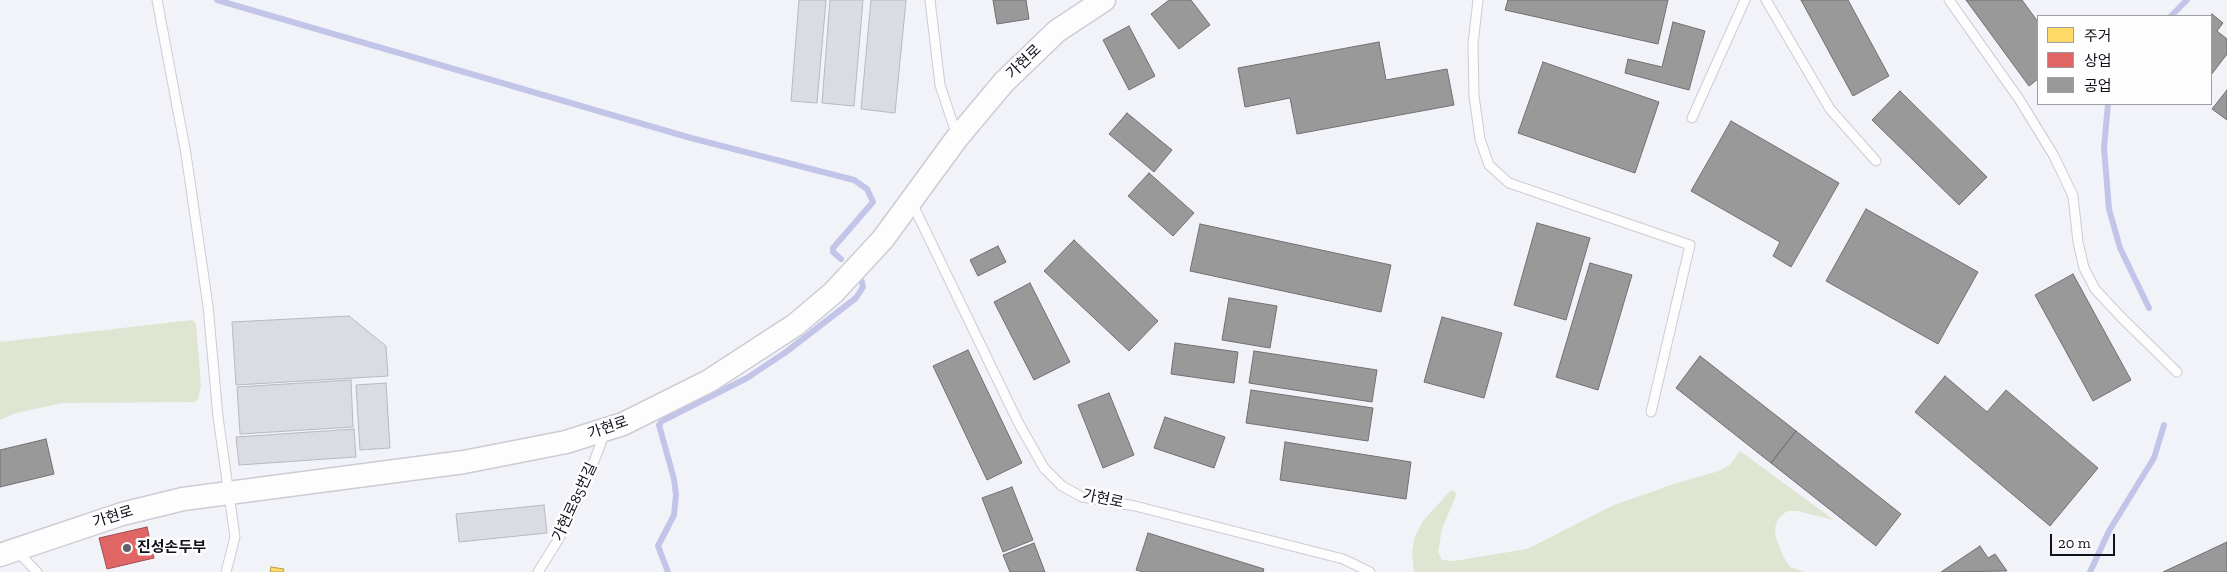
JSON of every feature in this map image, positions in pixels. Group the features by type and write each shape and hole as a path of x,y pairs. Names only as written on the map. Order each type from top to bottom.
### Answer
{"street":[{"name":"가현로","path":"8,552 122,514 183,499 464,462 566,442 623,424 709,381 795,325 834,293 883,239 957,138 1004,82 1050,37 1104,0"}],"lane":[{"path":"157,0 189,173 208,306 218,417 235,537 226,572"},
{"path":"930,0 940,85 957,138"},
{"path":"1478,0 1473,44 1474,96 1480,139 1489,165 1509,182 1690,244 1651,412"},
{"path":"1692,118 1745,0"},
{"path":"1766,0 1830,109 1876,160"},
{"path":"1948,0 2019,99 2054,156 2073,196 2078,242 2084,268 2095,289 2177,372"},
{"name":"가현로","path":"911,201 1018,422 1044,468 1062,486 1082,496 1135,506 1343,559 1370,572"},
{"name":"가현로85번길","path":"538,572 558,540 587,480 606,429"},
{"path":"8,552 37,572"}],"green space":[{"path":"192,320 196,323 201,385 198,399 195,402 63,403 16,413 0,420 0,342"},
{"path":"1740,451 1834,520 1797,511 1787,511 1778,519 1775,528 1776,538 1783,556 1790,567 1805,572 1414,572 1412,554 1414,539 1423,521 1451,490 1457,493 1442,529 1438,552 1442,560 1454,561 1527,549 1614,505 1677,483 1719,471 1730,465"}],"building: 주거":[{"path":"271,567 284,569 283,572 270,572"}],"building: 상업":[{"name":"진성손두부","path":"147,527 154,558 107,569 99,538"}],"building: 공업":[{"path":"993,0 1026,0 1029,19 997,24"},
{"path":"1169,0 1191,0 1210,25 1179,49 1151,14"},
{"path":"1508,0 1668,0 1658,44 1505,10"},
{"path":"1801,0 1848,0 1889,76 1853,96"},
{"path":"1966,0 2022,0 2037,21 2037,80 2029,86"},
{"path":"2212,14 2223,23 2217,31 2227,39 2227,54 2212,74 2212,15"},
{"path":"1673,22 1705,31 1689,90 1625,73 1628,59 1662,67"},
{"path":"1129,26 1155,76 1129,90 1103,40"},
{"path":"1379,42 1386,80 1447,69 1454,105 1297,134 1290,98 1245,107 1238,68"},
{"path":"1543,62 1659,102 1635,173 1518,133"},
{"path":"2227,90 2227,120 2212,109"},
{"path":"1900,91 1987,177 1959,205 1872,120"},
{"path":"1127,113 1172,150 1154,172 1109,134"},
{"path":"1731,121 1839,183 1791,267 1773,256 1780,242 1691,191"},
{"path":"1149,173 1194,213 1173,236 1128,196"},
{"path":"1866,209 1978,272 1938,344 1826,281"},
{"path":"1537,223 1590,238 1566,320 1514,305"},
{"path":"1200,224 1391,265 1381,312 1190,271"},
{"path":"1074,240 1158,321 1129,351 1044,271"},
{"path":"998,246 1006,262 978,276 970,260"},
{"path":"1590,263 1632,275 1598,390 1556,377"},
{"path":"2073,274 2131,380 2093,401 2035,295"},
{"path":"1030,283 1070,362 1034,380 994,302"},
{"path":"1229,298 1277,306 1270,348 1222,340"},
{"path":"1442,317 1502,333 1484,398 1424,382"},
{"path":"1175,343 1238,352 1234,383 1171,374"},
{"path":"968,350 1022,463 987,480 933,366"},
{"path":"1254,351 1377,370 1372,402 1249,383"},
{"path":"1700,356 1796,431 1771,463 1676,388"},
{"path":"1945,376 1987,412 2006,390 2098,468 2050,526 1915,412"},
{"path":"1251,390 1373,408 1368,441 1246,423"},
{"path":"1109,393 1134,455 1103,468 1078,405"},
{"path":"1165,417 1225,437 1214,468 1154,448"},
{"path":"1796,431 1901,514 1876,546 1771,463"},
{"path":"46,439 54,474 0,487 0,450"},
{"path":"1285,442 1411,462 1406,499 1280,480"},
{"path":"1012,487 1033,540 1003,552 982,498"},
{"path":"1148,533 1264,569 1263,572 1143,572 1136,570"},
{"path":"2227,542 2227,572 2163,572"},
{"path":"1034,543 1045,572 1010,572 1003,555"},
{"path":"1980,546 1988,558 1995,554 2007,571 1941,572"}],"building: 기타":[{"path":"799,0 826,0 817,103 791,101"},
{"path":"830,0 863,0 854,106 822,103"},
{"path":"871,0 906,0 895,113 861,109"},
{"path":"349,316 386,346 388,376 236,385 232,322"},
{"path":"351,380 353,427 240,434 237,387"},
{"path":"386,383 390,448 360,450 356,385"},
{"path":"354,429 356,457 239,465 236,437"},
{"path":"544,505 547,533 459,542 456,514"}],"waterway":[{"path":"217,0 691,138 854,180 867,189 873,202 833,248 833,252 841,259"},
{"path":"2172,15 2187,0"},
{"path":"2108,105 2104,148 2109,209 2120,248 2149,308"},
{"path":"668,572 658,546 674,515 676,495 674,479 659,425 662,421 747,378 786,352 856,298 863,287 862,282"},
{"path":"2090,572 2109,531 2154,458 2164,425"}],"place":[{"name":"진성손두부","path":"127,548"}]}
